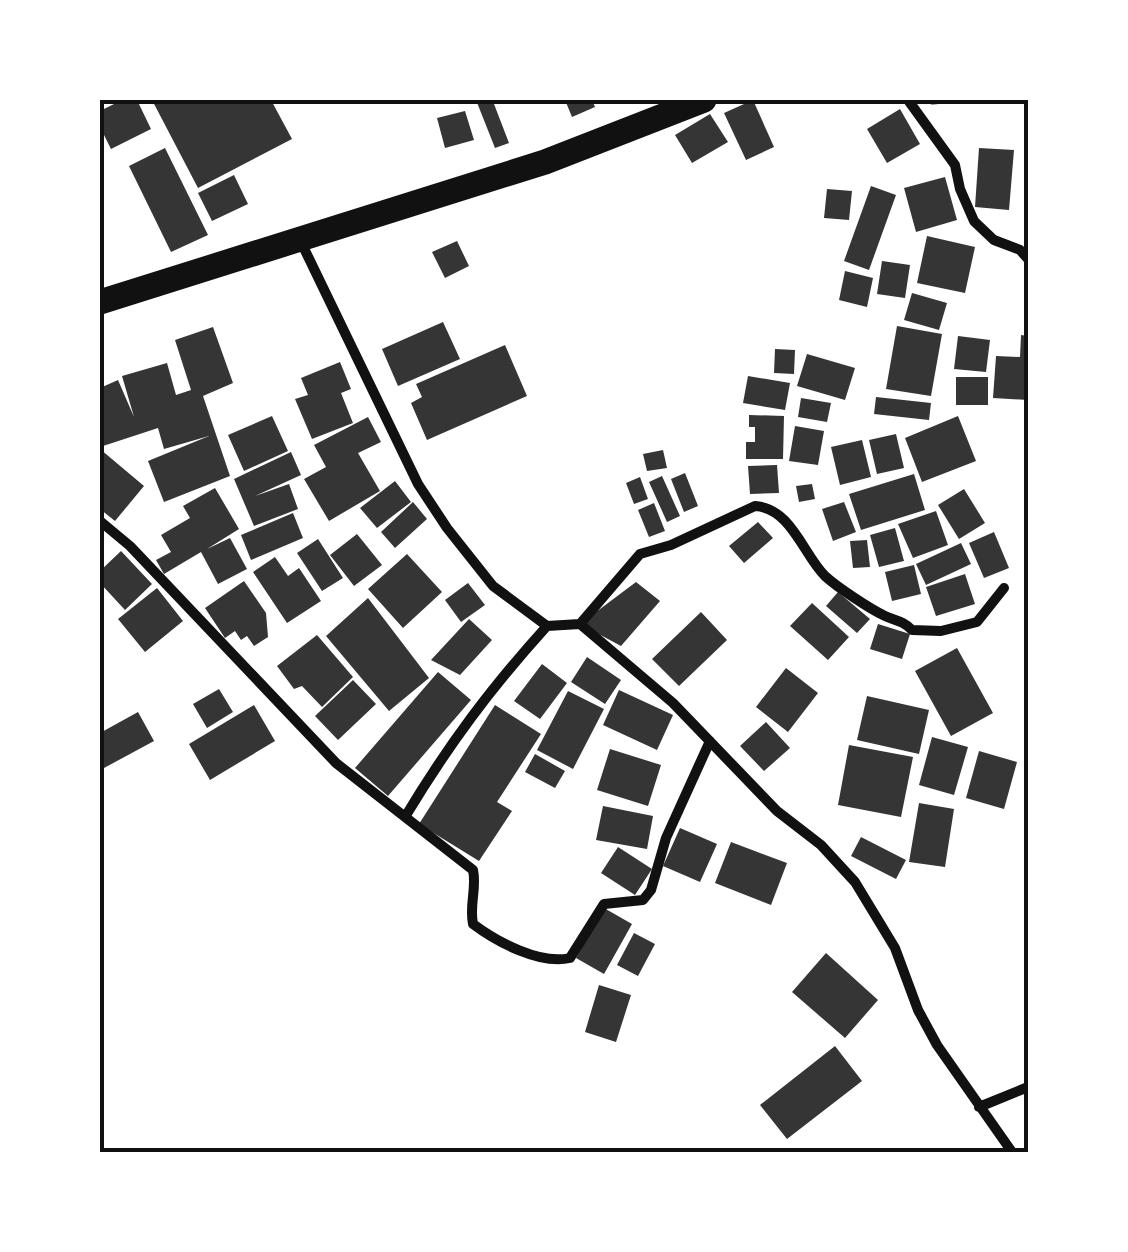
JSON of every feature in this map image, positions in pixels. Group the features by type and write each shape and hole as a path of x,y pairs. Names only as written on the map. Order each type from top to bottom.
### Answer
{"highway":[{"path":"100,302 544,162 704,100"}],"street":[{"path":"908,100 955,165 974,221 994,240 1020,250 1028,259"},
{"path":"300,239 418,484 493,586 547,626 580,624 673,703 778,811 821,845 855,882 895,948 927,1028 1012,1152"},
{"path":"580,624 640,554 671,545 755,506 768,508 786,522 826,577 885,616 904,621 912,630 941,631 977,622 1004,588"},
{"path":"100,520 130,546 336,763 472,870 472,924 530,953 555,961 570,958 604,904 643,900 710,741"},
{"path":"406,817 444,753 489,691 547,626"},
{"path":"979,1107 1028,1087"}],"building":[{"path":"122,100 137,100 151,129 111,149 100,127 100,111"},
{"path":"152,100 271,100 292,139 198,188"},
{"path":"476,100 502,100 494,104 509,143 495,148"},
{"path":"565,100 592,100 595,107 572,117"},
{"path":"753,100 774,147 746,160 724,113"},
{"path":"900,109 920,144 887,163 867,129"},
{"path":"465,111 474,140 445,148 437,118"},
{"path":"710,114 728,142 692,163 675,135"},
{"path":"165,148 208,235 171,252 129,166"},
{"path":"979,148 1014,150 1009,210 975,207"},
{"path":"234,175 248,204 212,221 198,193"},
{"path":"945,177 957,220 916,232 904,188"},
{"path":"871,186 896,195 869,270 844,261"},
{"path":"827,189 852,191 849,220 824,218"},
{"path":"927,236 975,247 965,293 917,283"},
{"path":"457,241 469,266 445,278 432,252"},
{"path":"882,261 910,265 905,298 877,294"},
{"path":"845,271 873,278 867,307 839,300"},
{"path":"912,293 947,303 939,330 904,320"},
{"path":"443,322 460,359 398,386 382,349"},
{"path":"897,326 942,334 931,396 886,389"},
{"path":"213,327 233,383 203,396 230,476 164,502 148,461 209,436 164,449 158,428 100,447 100,388 118,380 134,417 122,376 167,363 176,395 191,390 175,340"},
{"path":"1021,335 1028,336 1028,400 993,398 996,356 1020,357"},
{"path":"958,336 990,340 986,372 954,369"},
{"path":"505,345 527,396 427,440 411,403 422,397 416,384"},
{"path":"775,349 795,350 794,374 774,373"},
{"path":"807,354 855,368 845,400 797,386"},
{"path":"340,362 351,389 341,393 353,423 312,439 295,399 308,395 301,378"},
{"path":"748,376 790,383 785,410 743,403"},
{"path":"956,377 988,377 988,405 956,405"},
{"path":"876,397 931,403 929,420 874,414"},
{"path":"801,398 831,403 827,422 798,417"},
{"path":"749,415 784,416 783,459 746,459 746,442 755,442 755,427 749,427"},
{"path":"272,416 288,451 244,471 228,435"},
{"path":"958,416 976,461 922,482 905,438"},
{"path":"368,417 381,442 358,453 380,491 329,521 304,479 326,467 314,445"},
{"path":"795,426 824,431 818,465 789,461"},
{"path":"896,434 904,468 877,474 869,440"},
{"path":"862,440 871,477 840,485 831,447"},
{"path":"100,449 144,486 115,521 100,509"},
{"path":"663,450 667,468 647,471 643,454"},
{"path":"291,452 301,475 255,496 289,484 298,509 254,526 234,479"},
{"path":"777,465 779,493 750,494 748,466"},
{"path":"685,473 698,506 684,512 671,479"},
{"path":"914,474 925,510 861,530 849,494"},
{"path":"662,476 680,516 667,522 649,482"},
{"path":"640,477 648,499 634,504 626,483"},
{"path":"395,481 411,502 377,528 360,508"},
{"path":"812,484 815,499 799,502 796,486"},
{"path":"215,488 239,529 207,549 230,538 247,569 218,584 201,552 164,574 156,560 171,552 161,535 190,518 183,506"},
{"path":"964,489 985,523 959,539 938,505"},
{"path":"413,502 427,519 395,548 381,532"},
{"path":"844,502 856,532 833,541 822,509"},
{"path":"654,503 665,531 649,537 638,510"},
{"path":"936,511 948,545 913,558 898,524"},
{"path":"293,513 303,538 251,560 241,535"},
{"path":"758,522 773,538 744,563 729,546"},
{"path":"895,528 904,561 879,567 870,535"},
{"path":"994,532 1009,568 984,578 969,543"},
{"path":"357,534 382,565 354,586 330,555"},
{"path":"318,539 343,578 322,591 297,553"},
{"path":"867,540 870,567 853,568 850,541"},
{"path":"961,543 971,564 926,585 916,564"},
{"path":"121,551 152,584 125,610 100,583 100,571"},
{"path":"407,554 442,592 403,628 368,589"},
{"path":"275,557 288,576 299,568 321,601 287,623 253,572"},
{"path":"914,565 921,594 892,601 885,572"},
{"path":"965,574 975,604 936,616 926,587"},
{"path":"244,581 266,613 268,637 254,646 247,636 241,640 235,631 225,638 205,608"},
{"path":"636,582 660,601 621,646 580,624"},
{"path":"468,583 485,605 461,622 445,600"},
{"path":"157,588 183,621 145,652 118,619"},
{"path":"838,592 870,619 857,633 826,606"},
{"path":"368,598 429,678 389,711 326,636"},
{"path":"812,603 849,637 828,660 790,626"},
{"path":"701,612 727,640 679,686 652,659"},
{"path":"469,619 492,640 460,675 431,660"},
{"path":"878,624 910,634 902,659 870,649"},
{"path":"317,635 353,677 322,707 302,686 294,689 277,666"},
{"path":"957,648 993,713 951,736 915,671"},
{"path":"587,657 621,680 605,704 571,682"},
{"path":"542,664 567,683 540,719 514,701"},
{"path":"786,668 818,693 788,732 756,707"},
{"path":"438,672 471,700 388,796 355,768"},
{"path":"353,680 376,704 338,740 315,716"},
{"path":"219,689 233,712 207,728 193,704"},
{"path":"619,690 673,715 657,750 603,725"},
{"path":"568,691 604,709 573,769 537,750"},
{"path":"867,696 929,710 919,754 857,740"},
{"path":"254,705 275,741 210,780 189,744"},
{"path":"495,705 541,734 497,802 512,811 479,861 419,824"},
{"path":"138,712 154,741 104,768 100,761 100,733"},
{"path":"766,722 790,748 764,771 740,746"},
{"path":"932,737 968,747 954,795 919,785"},
{"path":"849,745 913,757 901,817 838,805"},
{"path":"610,749 661,765 648,806 597,790"},
{"path":"979,751 1017,762 1004,809 966,798"},
{"path":"535,754 565,771 555,788 525,772"},
{"path":"919,803 954,809 945,867 909,862"},
{"path":"603,806 653,816 647,849 596,840"},
{"path":"680,828 717,844 700,882 663,866"},
{"path":"861,837 906,860 896,879 851,856"},
{"path":"731,842 787,863 771,905 715,883"},
{"path":"618,847 652,869 635,895 601,873"},
{"path":"604,908 632,924 604,974 576,958"},
{"path":"634,933 655,944 638,976 617,965"},
{"path":"826,953 878,1000 845,1038 792,992"},
{"path":"599,985 631,995 616,1042 585,1032"},
{"path":"835,1046 862,1081 787,1139 760,1105"}]}
